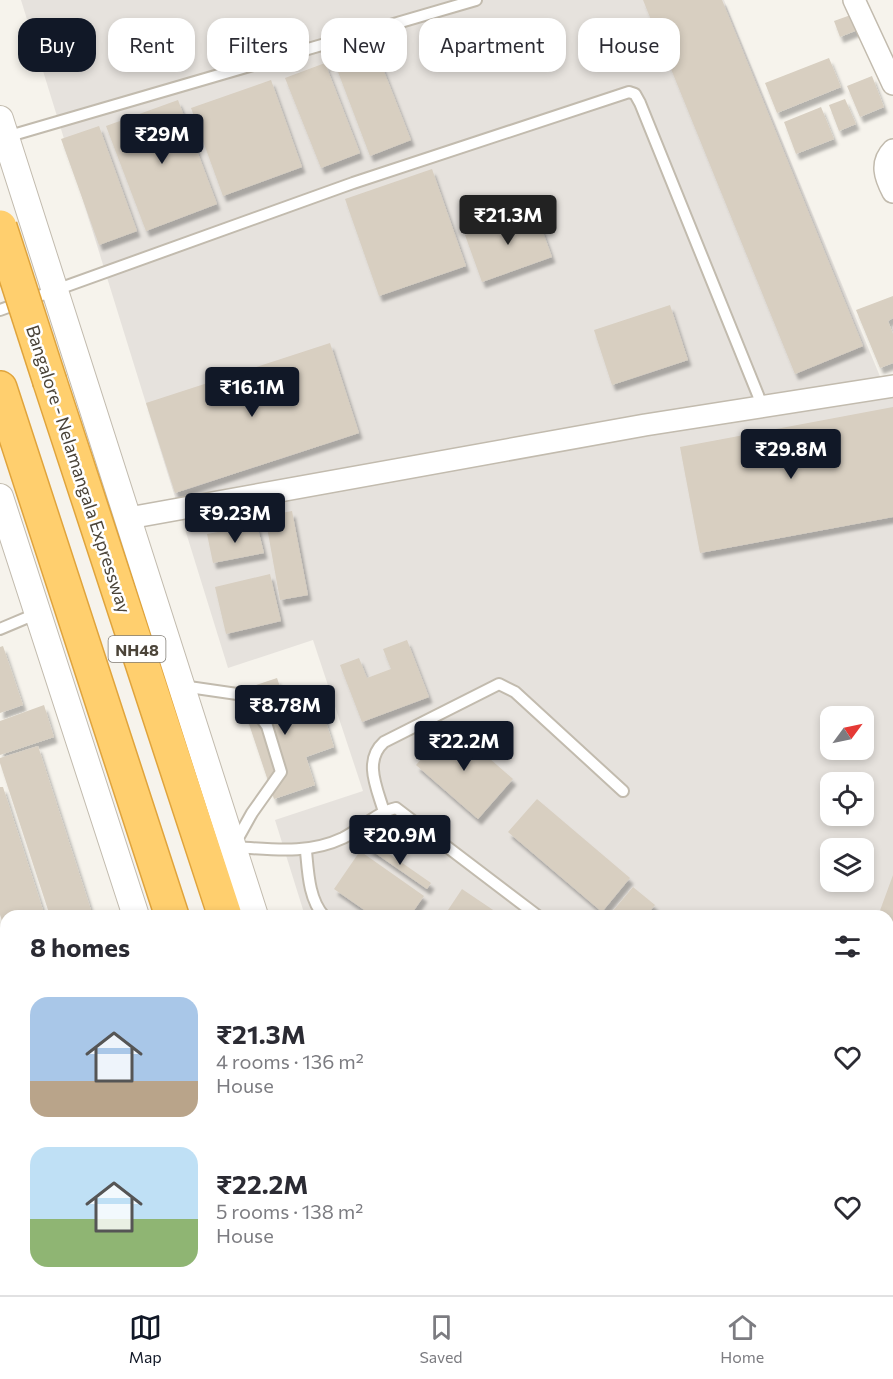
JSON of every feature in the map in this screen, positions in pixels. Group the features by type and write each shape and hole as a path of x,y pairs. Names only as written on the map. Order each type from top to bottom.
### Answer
{"highway":[{"name":"Bangalore - Nelamangala Expressway","path":"0,227 223,910"},
{"name":"NH48","path":"0,388 170,910"}],"street":[{"path":"854,0 893,84"},
{"path":"3,128 253,910"},
{"path":"893,150 884,166 886,178 893,192"},
{"path":"129,518 762,405 893,386"},
{"path":"2,508 134,910"}],"lane":[{"path":"3,128 476,0"},
{"path":"0,310 353,183 631,92 640,103 762,405"},
{"path":"0,628 38,613"},
{"path":"384,812 372,762 375,750 384,742 499,684 515,692 623,791"},
{"path":"182,686 244,696 267,726 282,772 252,813 233,847 306,851 343,838 384,812 398,809 530,910"},
{"path":"306,851 308,876 318,910"}],"shaded area":[{"path":"21,0 724,0 889,398 893,397 893,910 303,910 275,820 363,791 313,640 228,668 43,72 96,72 96,18 27,18"}],"building":[{"path":"643,0 722,0 863,346 795,374 672,72 680,72 680,18 650,18"},
{"path":"859,12 865,27 840,37 834,21"},
{"path":"829,58 841,87 777,113 765,83"},
{"path":"321,64 321,72 328,72 360,153 321,168 285,78 301,72 309,72 309,69"},
{"path":"338,72 384,72 411,140 370,156"},
{"path":"872,76 884,107 860,117 847,86"},
{"path":"271,80 302,167 223,196 191,108"},
{"path":"845,99 856,124 839,131 829,105"},
{"path":"178,100 217,204 146,231 106,126"},
{"path":"821,107 834,139 796,154 784,122"},
{"path":"99,126 137,231 99,245 61,139"},
{"path":"432,169 466,266 379,296 345,199"},
{"path":"535,210 552,257 482,282 465,235"},
{"path":"893,296 893,318 888,321 893,334 893,363 880,368 856,310"},
{"path":"670,305 688,360 612,385 594,330"},
{"path":"330,343 359,433 175,493 146,403"},
{"path":"893,407 893,517 700,553 680,447"},
{"path":"292,511 308,595 280,600 265,516"},
{"path":"257,525 264,553 213,563 207,534"},
{"path":"270,574 281,621 226,634 215,587"},
{"path":"407,640 429,697 362,722 340,665 359,658 367,678 391,669 383,649"},
{"path":"3,646 23,705 0,713 0,647"},
{"path":"277,678 287,707 318,697 334,747 306,757 315,785 274,799 238,691"},
{"path":"44,705 54,737 0,755 0,721"},
{"path":"451,725 513,779 478,819 416,765"},
{"path":"38,746 91,910 48,910 0,758"},
{"path":"0,787 3,787 43,910 0,910"},
{"path":"537,799 630,878 604,910 600,910 508,832"},
{"path":"372,842 431,883 427,889 368,848"},
{"path":"360,851 424,896 414,910 364,910 334,889"},
{"path":"893,875 893,910 880,910"},
{"path":"633,887 655,905 651,910 614,910"},
{"path":"462,889 493,910 448,910"}]}
